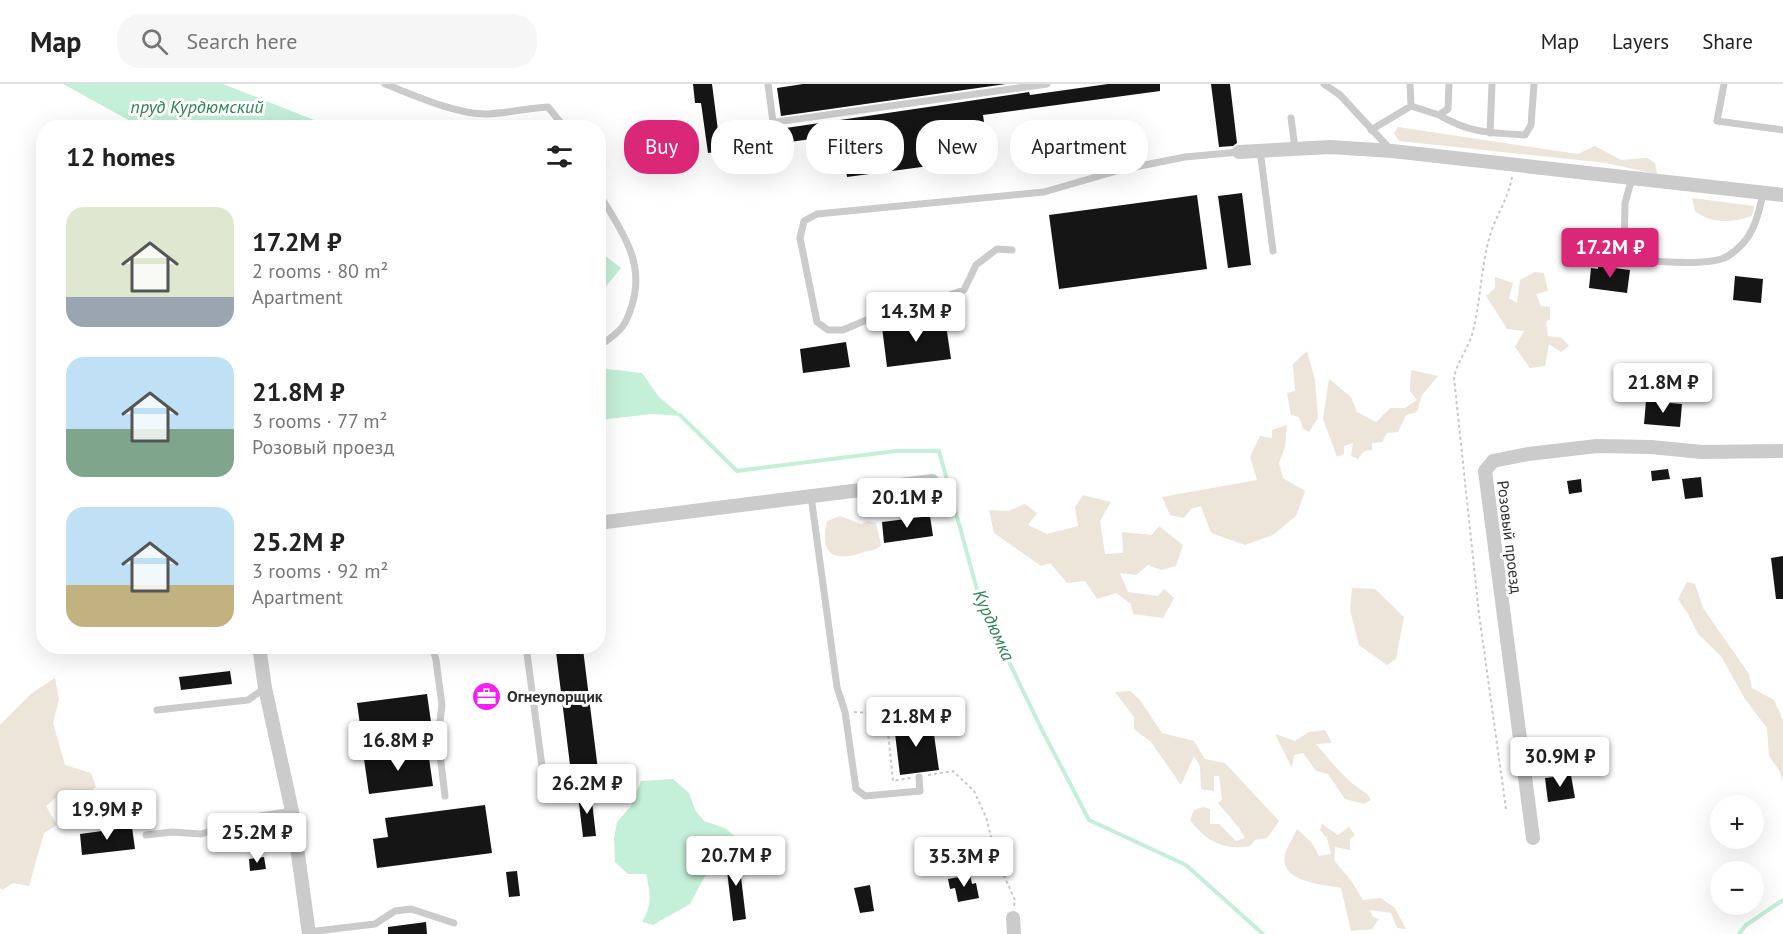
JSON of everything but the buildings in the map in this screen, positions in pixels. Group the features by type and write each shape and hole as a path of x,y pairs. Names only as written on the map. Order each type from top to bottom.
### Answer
{"street":[{"path":"1239,152 1295,148 1392,151 1783,195"},
{"name":"Розовый проезд","path":"1533,838 1485,471 1492,461 1528,454 1597,446 1651,447 1702,452 1783,451"},
{"path":"606,522 932,481"},
{"path":"261,654 265,688 292,811 309,933"},
{"path":"1013,918 1014,934"}],"lane":[{"path":"385,84 460,110 487,114 525,108 548,108 558,120"},
{"path":"768,84 773,120"},
{"path":"787,120 1047,84"},
{"path":"1324,84 1340,95 1392,151"},
{"path":"1410,84 1411,106"},
{"path":"1439,116 1448,109 1449,84"},
{"path":"1490,133 1492,84"},
{"path":"1411,106 1479,133 1525,135 1531,125 1534,84"},
{"path":"1724,84 1717,121 1783,130"},
{"path":"1371,130 1411,106"},
{"path":"1291,118 1295,148"},
{"path":"1260,150 1273,250"},
{"path":"1012,250 997,249 976,265 964,290 938,299 899,306 843,330 828,330 817,322 800,238 804,220 817,214 1044,192 1120,170 1185,157 1239,152"},
{"path":"1624,259 1625,203 1632,178"},
{"path":"1595,254 1624,259 1700,261 1727,257 1747,239 1757,223 1762,193"},
{"path":"606,206 628,243 637,267 636,294 628,318 621,330 606,341"},
{"path":"811,496 837,687 845,712 856,789 859,794 865,796 920,791 919,777"},
{"path":"434,654 442,705 438,738 445,796"},
{"path":"527,654 546,795"},
{"path":"157,710 248,700 265,688"},
{"path":"146,835 172,831 201,834 260,816 292,811"},
{"path":"309,933 375,924 395,911 411,909 454,924"}],"path":[{"path":"845,712 886,714 893,781 953,771 974,791 986,818 997,860 1015,900 1013,918"}],"shaded area":[{"path":"1398,127 1578,154 1595,146 1621,160 1647,158 1655,163 1657,174 1606,163 1399,141 1394,133"},
{"path":"1692,198 1754,206 1752,216 1729,221 1708,218 1695,211"},
{"path":"1535,272 1544,273 1548,291 1536,294 1541,306 1550,307 1550,319 1546,322 1548,336 1562,338 1569,346 1561,352 1549,344 1545,366 1530,368 1515,347 1524,331 1507,329 1486,296 1495,288 1495,277 1513,283 1509,298 1517,303 1520,280"},
{"path":"1307,351 1315,380 1318,418 1309,432 1303,429 1299,417 1291,415 1287,393 1295,391 1293,364"},
{"path":"1411,370 1438,376 1422,395 1417,412 1406,415 1398,432 1387,433 1382,442 1372,443 1372,450 1364,451 1358,459 1351,456 1353,443 1344,446 1344,454 1337,457 1323,419 1329,379 1351,397 1357,412 1376,422 1390,408 1405,408 1417,400 1410,391"},
{"path":"1287,425 1285,447 1279,463 1283,478 1305,491 1296,516 1273,535 1245,545 1211,533 1201,506 1191,509 1184,518 1170,515 1162,497 1257,480 1250,457 1260,436 1272,438 1272,430"},
{"path":"1083,495 1111,502 1100,521 1105,554 1123,553 1122,532 1152,535 1159,526 1183,545 1176,566 1161,570 1148,565 1136,575 1120,573 1128,592 1158,596 1164,589 1174,598 1163,618 1133,614 1131,604 1116,593 1097,599 1085,581 1067,583 1050,563 1041,566 994,533 989,510 1008,511 1025,504 1037,513 1028,525 1047,534 1078,526 1075,507"},
{"path":"840,516 861,524 868,521 876,523 881,545 875,549 844,557 831,553 825,542 827,521"},
{"path":"1687,582 1695,584 1703,608 1749,674 1752,688 1774,700 1783,720 1783,782 1780,772 1769,756 1767,728 1745,699 1721,656 1698,634 1678,599"},
{"path":"1352,588 1375,589 1404,617 1396,659 1387,665 1359,645 1350,610"},
{"path":"55,678 59,699 53,723 65,765 91,773 96,787 76,802 58,796 46,806 57,825 44,833 29,886 13,883 2,890 0,888 0,725 32,693"},
{"path":"1130,691 1140,700 1162,733 1194,741 1205,759 1225,763 1279,821 1267,838 1255,840 1250,846 1232,847 1216,843 1202,834 1190,820 1194,810 1203,807 1210,809 1210,824 1219,824 1236,841 1245,838 1218,803 1222,800 1219,776 1214,776 1214,791 1201,789 1200,766 1194,756 1181,785 1151,742 1134,729 1134,717 1115,692"},
{"path":"1325,730 1332,743 1316,744 1343,775 1371,800 1364,804 1345,799 1328,774 1316,771 1303,753 1294,755 1292,768 1275,734 1295,741 1309,732"},
{"path":"1322,824 1338,835 1349,827 1355,835 1350,839 1350,850 1335,847 1334,860 1363,900 1381,898 1395,908 1406,929 1397,928 1391,913 1370,910 1373,917 1379,919 1372,929 1351,931 1341,888 1302,880 1287,869 1284,861 1286,851 1297,829 1312,843 1319,856 1331,854 1327,838 1320,830"}],"water":[{"name":"пруд Курдюмский","path":"63,84 223,84 314,120 128,120"},
{"path":"606,256 621,268 606,286"},
{"path":"606,369 642,373 659,397 682,416 652,414 606,419"},
{"path":"673,779 689,793 695,810 704,821 725,828 737,838 706,874 690,904 653,925 642,922 649,904 646,874 628,874 615,862 614,838 617,822 631,806 641,781"}],"waterway":[{"name":"Курдюмка","path":"680,415 737,471 896,451 939,451 981,604 1089,820 1186,865 1263,934"},
{"name":"Курдюмка","path":"1739,934 1746,925 1783,900"}],"place":[{"name":"Огнеупорщик","path":"486,696"}]}
